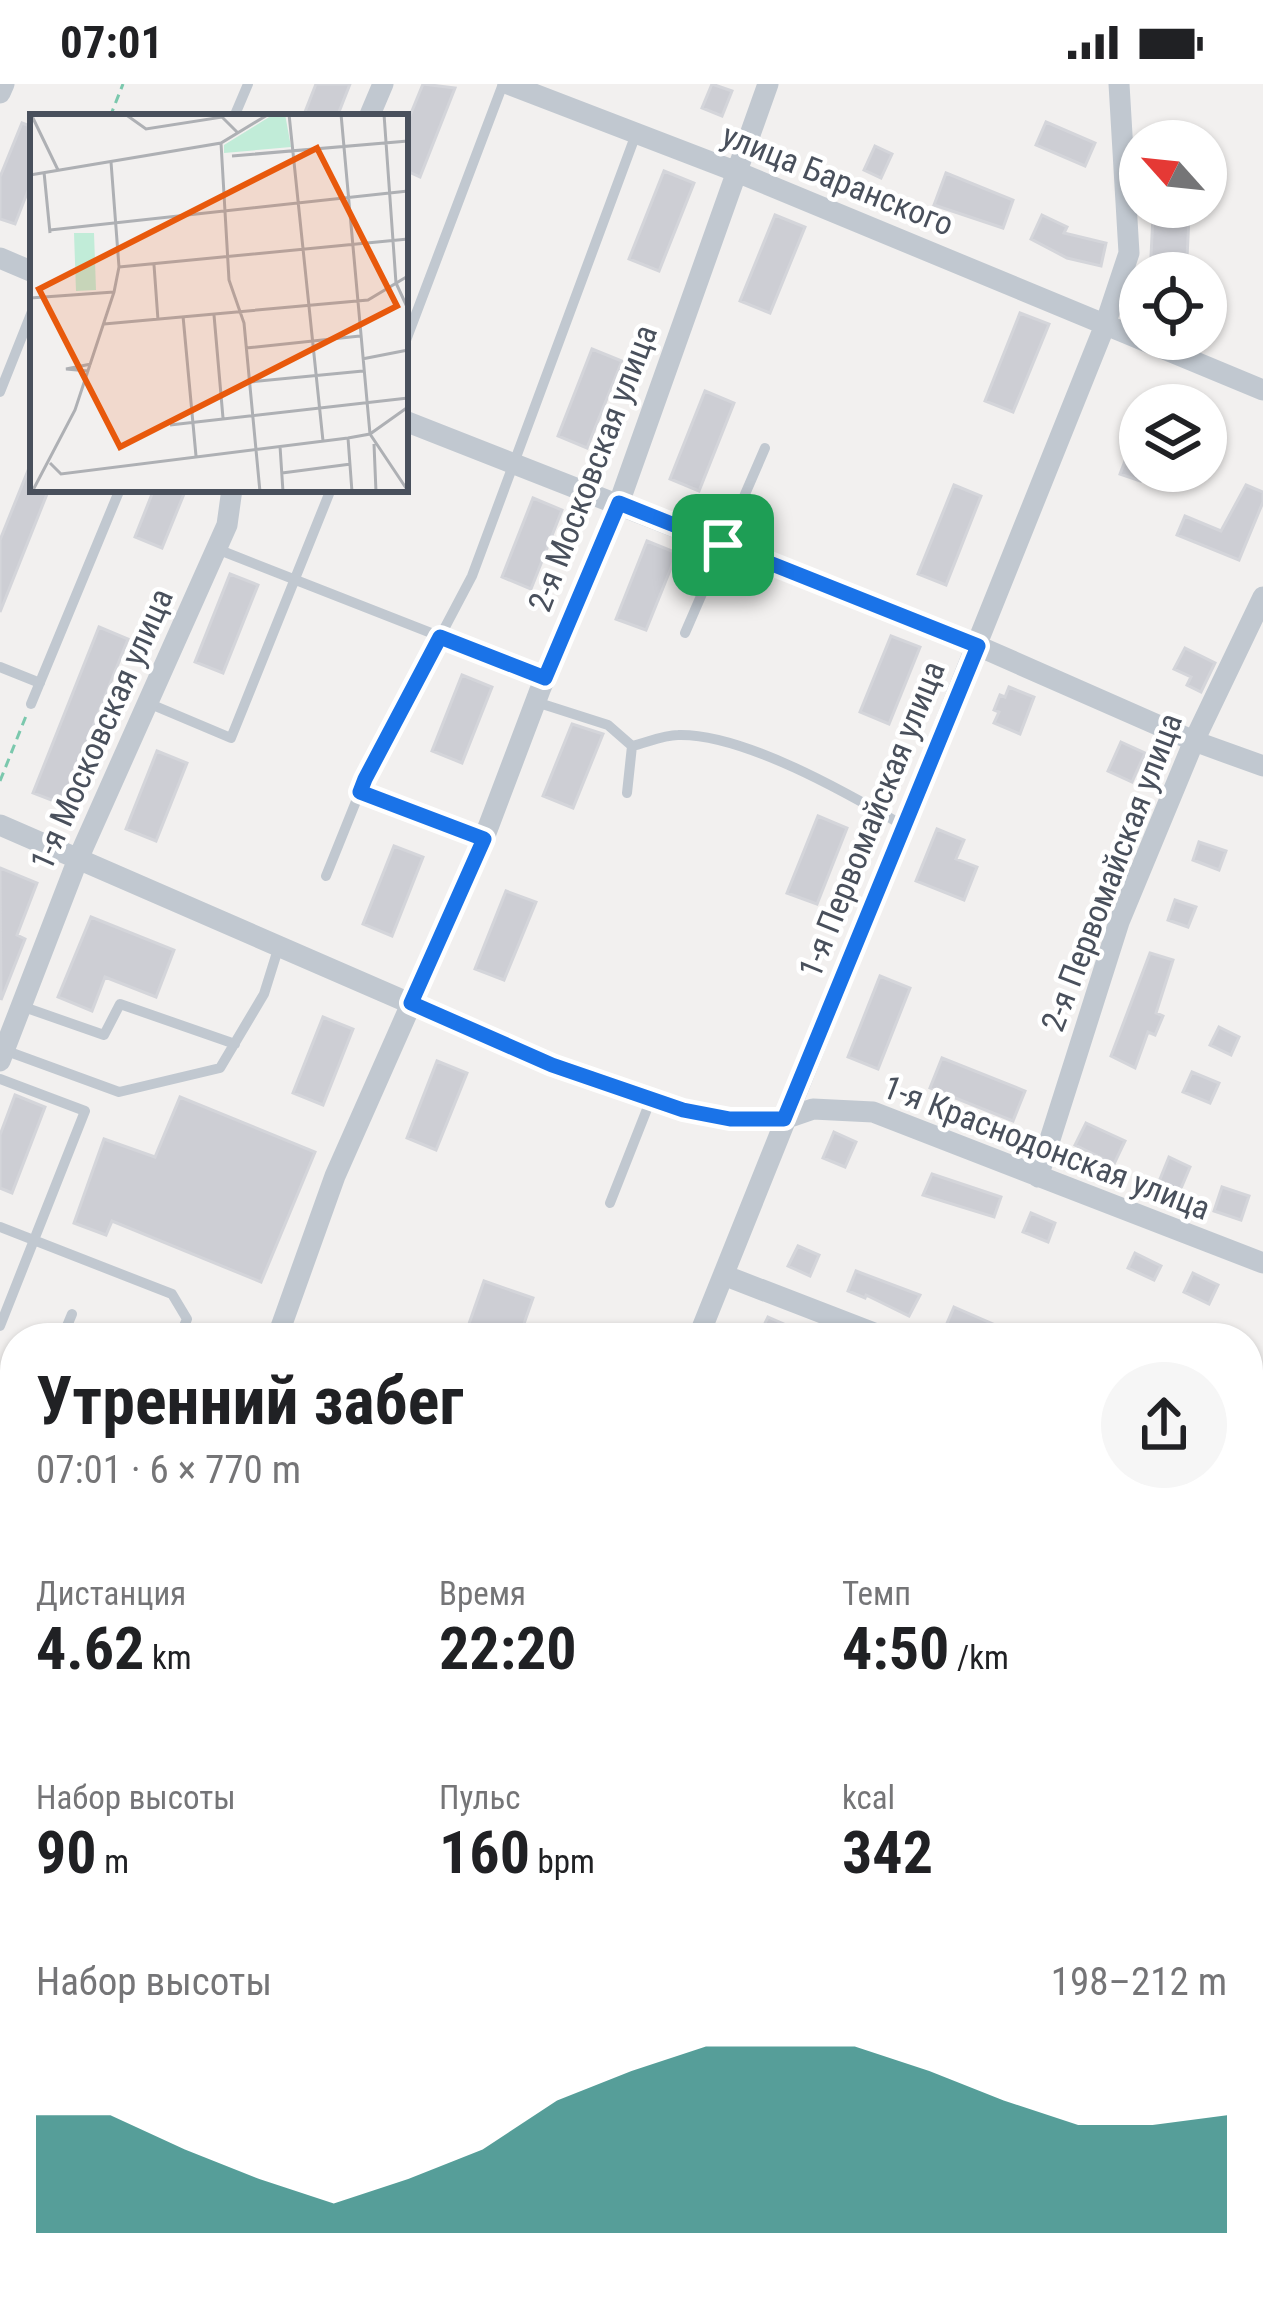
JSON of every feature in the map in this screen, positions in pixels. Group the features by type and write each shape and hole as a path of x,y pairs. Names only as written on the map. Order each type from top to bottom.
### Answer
{"street":[{"path":"0,93 4,84"},
{"path":"370,114 383,84"},
{"name":"улица Баранского","path":"506,84 736,172 1119,330"},
{"name":"2-я Московская улица","path":"282,1323 335,1176 484,839 619,503 768,84"},
{"name":"1-я Первомайская улица","path":"705,1323 1106,325 1129,253 1118,84"},
{"path":"0,258 30,271"},
{"name":"улица Баранского","path":"1192,360 1263,389"},
{"path":"408,422 978,646 1194,741 1263,766"},
{"name":"1-я Московская улица","path":"2,1053 78,859 227,525 232,492"},
{"name":"2-я Первомайская улица","path":"1038,1177 1119,922 1194,741 1263,597"},
{"name":"1-я Краснодонская улица","path":"0,825 552,1065 651,1099 730,1119 784,1119 813,1109 873,1112 1263,1263"},
{"path":"726,1276 847,1323"}],"lane":[{"path":"235,114 248,84"},
{"path":"408,335 506,84"},
{"path":"326,876 360,792 472,576 637,134"},
{"path":"0,392 30,317"},
{"path":"685,633 765,448"},
{"path":"31,704 119,492"},
{"path":"148,703 231,738 330,492"},
{"path":"217,549 545,678"},
{"path":"0,667 40,682"},
{"path":"536,702 608,725 632,746"},
{"path":"632,746 676,734 720,741 828,783 904,826"},
{"path":"627,793 632,746"},
{"path":"360,792 484,839"},
{"path":"2,1053 119,1092 220,1068 264,994 279,946"},
{"path":"21,1006 104,1035 120,1004 235,1043"},
{"path":"0,1079 85,1112 1,1323"},
{"path":"610,1203 651,1099"},
{"path":"0,1227 172,1294 185,1323"},
{"path":"68,1323 72,1314"}],"path":[{"path":"111,114 123,84"},
{"path":"0,781 31,704"}],"building":[{"path":"316,84 350,84 338,114 304,114"},
{"path":"423,84 455,88 420,177 408,171 408,121"},
{"path":"712,84 732,91 722,116 702,108"},
{"path":"1046,122 1095,143 1085,166 1036,145"},
{"path":"22,123 30,126 30,186 15,224 0,219 0,177"},
{"path":"875,146 892,154 881,178 864,170"},
{"path":"664,171 694,183 659,271 629,259"},
{"path":"946,173 1013,200 1003,228 934,205"},
{"path":"775,215 805,227 770,313 740,301"},
{"path":"1042,215 1067,227 1064,233 1106,243 1101,266 1067,258 1031,239"},
{"path":"1152,228 1188,228 1187,252 1151,252"},
{"path":"1020,313 1049,324 1013,412 985,401"},
{"path":"592,349 622,361 587,448 558,436"},
{"path":"705,391 734,403 699,491 670,479"},
{"path":"30,465 30,492 48,492 0,612 0,540"},
{"path":"954,485 981,496 946,585 918,574"},
{"path":"1246,485 1263,492 1263,502 1239,560 1177,535 1185,516 1221,531"},
{"path":"153,492 185,492 162,548 135,537"},
{"path":"533,498 562,510 531,589 502,577"},
{"path":"647,541 677,553 646,630 616,619"},
{"path":"230,574 258,585 223,673 195,662"},
{"path":"99,627 128,639 62,804 33,793"},
{"path":"891,636 920,647 889,724 860,712"},
{"path":"1185,648 1215,663 1201,692 1187,685 1191,677 1174,669"},
{"path":"462,675 492,687 462,763 432,751"},
{"path":"1009,687 1034,697 1020,734 994,723 1000,695 1005,697"},
{"path":"572,724 603,734 573,808 543,796"},
{"path":"1121,742 1145,753 1132,782 1108,771"},
{"path":"157,751 187,763 156,841 126,829"},
{"path":"818,816 847,828 817,904 787,893"},
{"path":"937,829 964,840 956,859 977,867 964,900 916,881"},
{"path":"1199,842 1226,851 1219,870 1193,860"},
{"path":"394,846 423,857 392,936 363,924"},
{"path":"0,868 37,883 17,935 25,939 1,1000"},
{"path":"506,891 536,902 504,980 475,969"},
{"path":"1175,900 1196,907 1188,927 1168,920"},
{"path":"91,917 174,950 156,997 105,977 92,1011 58,997"},
{"path":"1150,953 1173,960 1156,1013 1163,1016 1155,1035 1148,1032 1135,1068 1111,1056"},
{"path":"880,976 910,988 878,1069 848,1057"},
{"path":"323,1017 353,1029 323,1105 293,1093"},
{"path":"1219,1027 1239,1037 1231,1055 1210,1045"},
{"path":"942,1058 1025,1091 1013,1121 930,1088"},
{"path":"437,1061 467,1073 436,1150 407,1138"},
{"path":"1192,1072 1219,1083 1210,1103 1183,1092"},
{"path":"15,1095 45,1107 12,1193 0,1188 0,1135"},
{"path":"180,1097 315,1152 261,1282 112,1221 106,1235 74,1223 104,1139 155,1157"},
{"path":"1086,1123 1125,1141 1114,1164 1075,1145"},
{"path":"834,1132 856,1142 845,1167 823,1158"},
{"path":"1169,1157 1190,1167 1179,1193 1158,1184"},
{"path":"932,1174 1001,1197 994,1217 923,1195"},
{"path":"1222,1187 1249,1196 1241,1220 1214,1211"},
{"path":"1031,1213 1055,1223 1048,1242 1023,1232"},
{"path":"798,1246 819,1255 810,1276 788,1266"},
{"path":"1135,1253 1161,1266 1154,1280 1128,1268"},
{"path":"856,1271 920,1295 909,1316 848,1291"},
{"path":"1193,1273 1218,1285 1209,1304 1184,1292"},
{"path":"484,1281 533,1298 524,1323 469,1323"},
{"path":"954,1307 991,1323 947,1323"}],"route":[{"path":"619,503 723,545 978,646 784,1119 730,1119 683,1110 552,1065 411,1003 484,839 360,792 440,637 545,678 619,503"}]}
